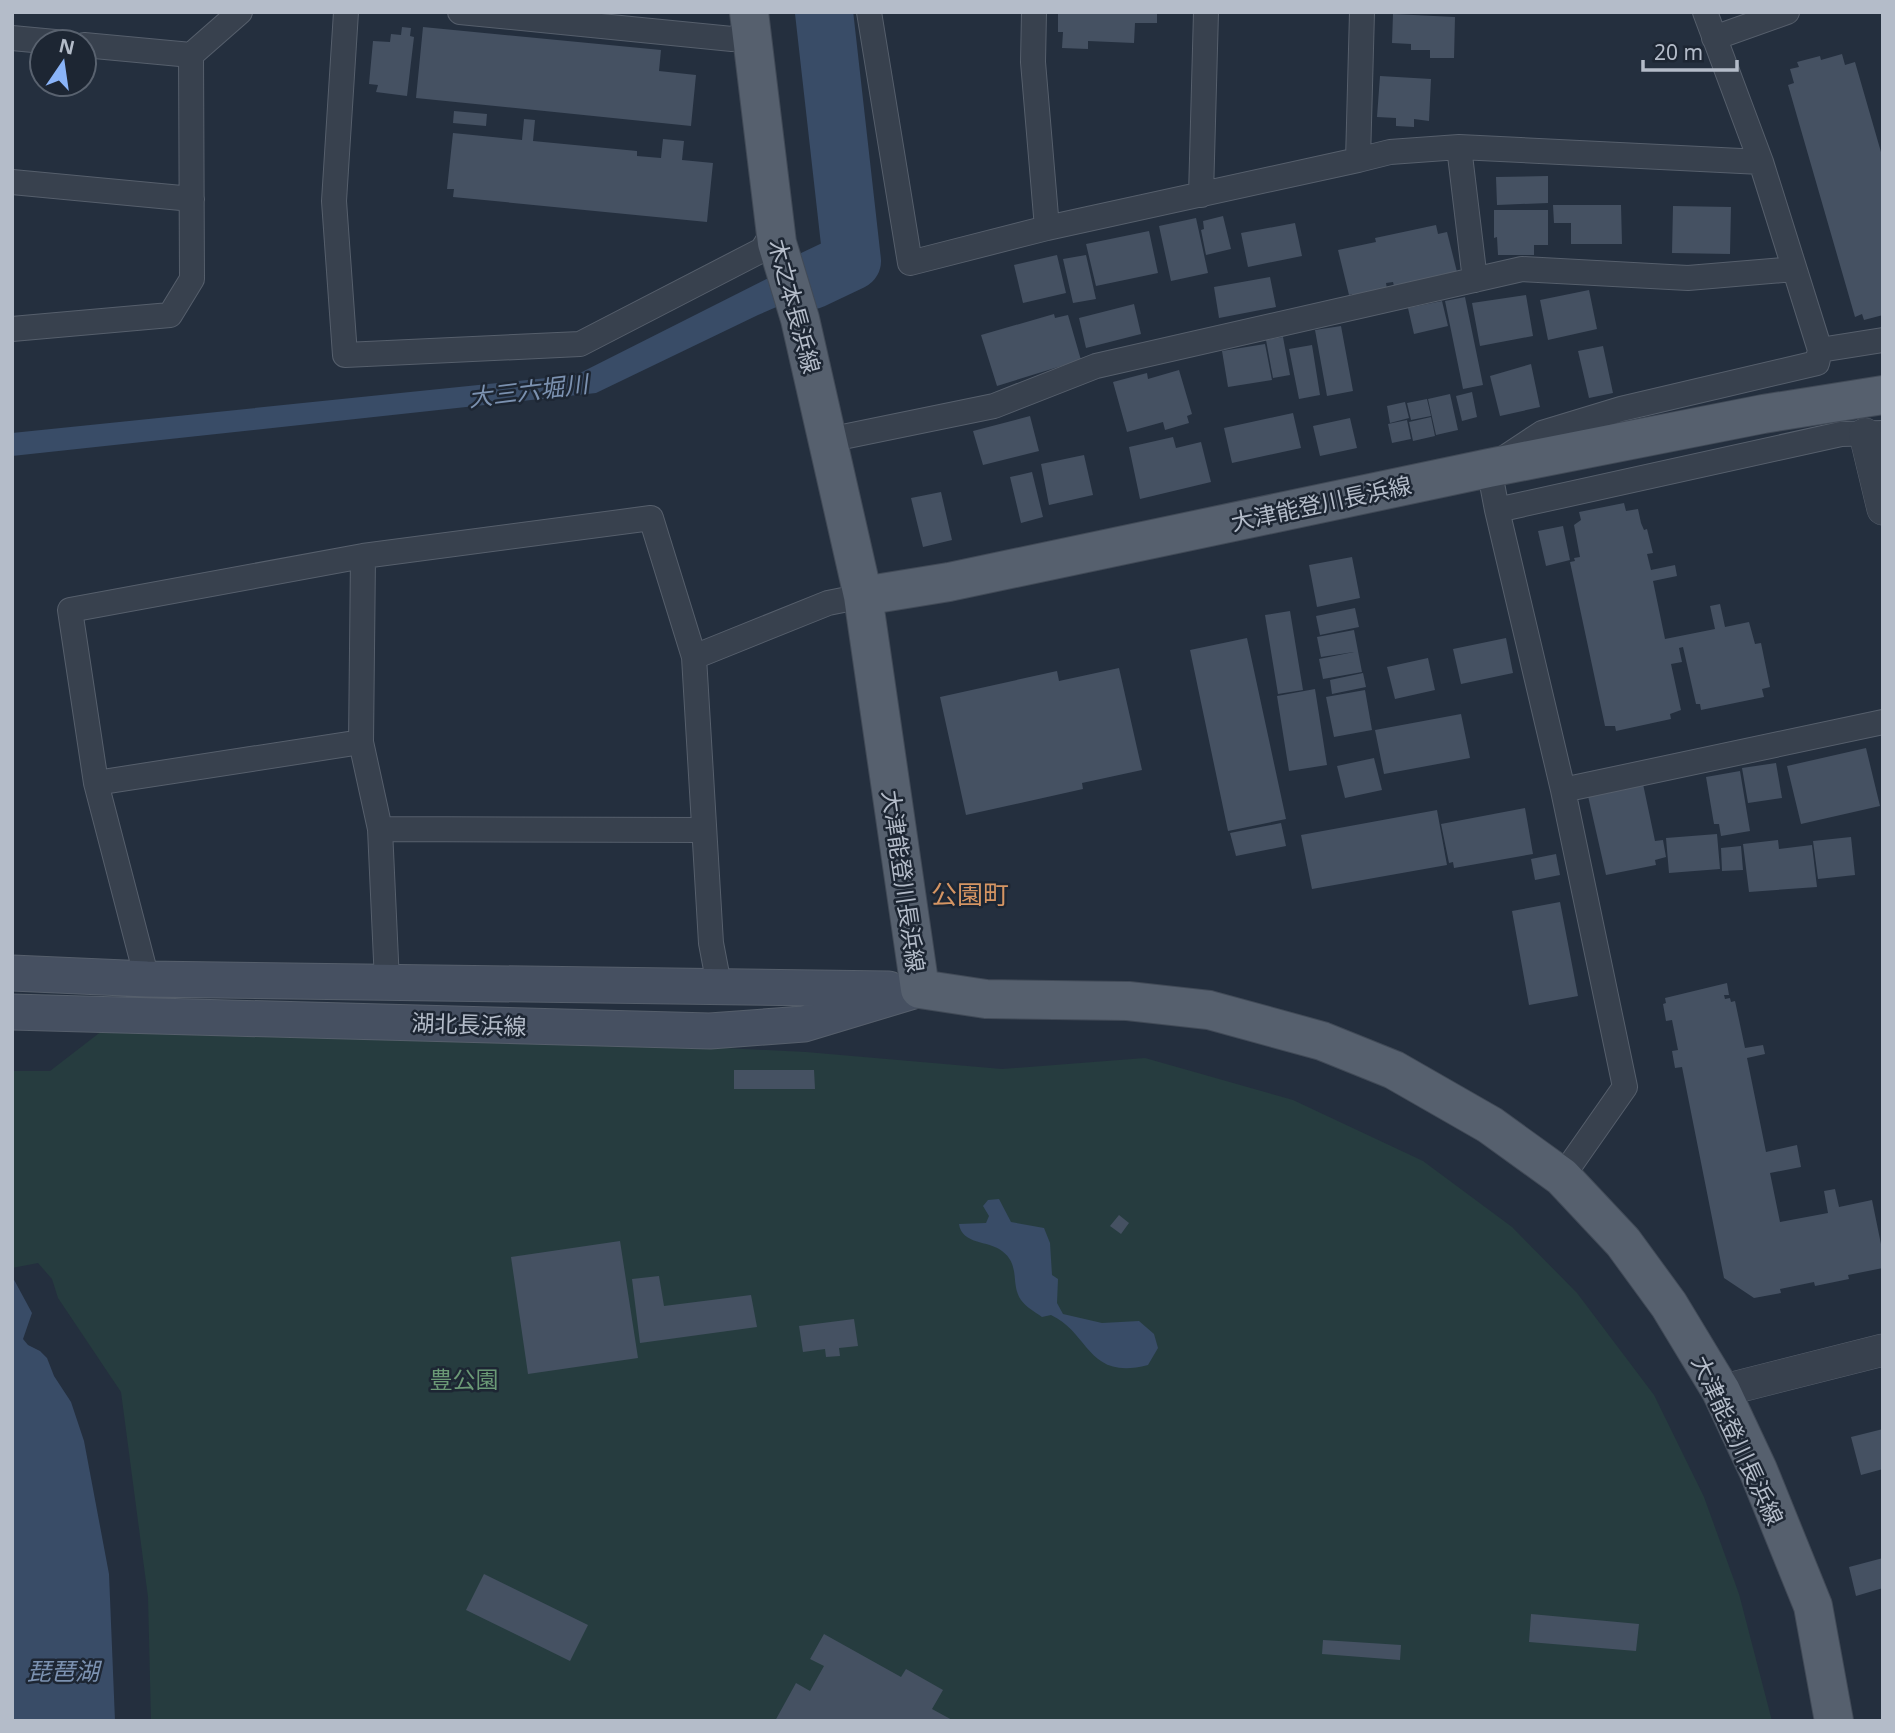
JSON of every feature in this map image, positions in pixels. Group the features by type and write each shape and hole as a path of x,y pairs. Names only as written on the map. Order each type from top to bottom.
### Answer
{"main road":[{"name":"木之本長浜線","path":"750,21 776,236 800,319 863,596"},
{"name":"大津能登川長浜線","path":"1834,1721 1813,1606 1758,1470 1721,1391 1669,1305 1623,1242 1562,1177 1490,1125 1394,1070 1322,1041 1209,1010 1128,1001 986,999 920,989 863,596 950,582 1489,468 1786,410 1883,395"},
{"name":"湖北長浜線","path":"12,973 147,979 920,989"},
{"name":"湖北長浜線","path":"12,1012 710,1031 804,1024 920,989"}],"street":[{"path":"98,46 191,55 240,12"},
{"path":"346,12 334,201 345,355 580,344 762,250 776,236"},
{"path":"460,12 732,39 750,21"},
{"path":"869,12 910,264 1047,228 1390,152 1459,147 1761,162"},
{"path":"1034,12 1033,62 1047,228"},
{"path":"1200,195 1206,12"},
{"path":"1358,160 1362,12"},
{"path":"1562,1177 1625,1087 1563,790 1489,468 1542,433 1621,409 1817,363 1820,350 1761,162 1705,12"},
{"path":"1714,38 1787,12"},
{"path":"12,330 170,315 192,279 191,55"},
{"path":"1459,147 1475,280"},
{"path":"12,183 192,199"},
{"path":"828,440 994,406 1096,366 1522,269 1688,278 1794,270"},
{"path":"1820,350 1883,340"},
{"path":"1497,510 1840,434 1874,433 1883,509"},
{"path":"147,979 96,782 70,610 363,556 651,518 694,657 711,943 719,985"},
{"path":"363,556 361,742 380,829 387,982"},
{"path":"694,657 828,603 863,596"},
{"path":"1563,790 1883,722"},
{"path":"96,782 361,742"},
{"path":"380,829 703,830"},
{"path":"1721,1391 1883,1350"}],"green space":[{"name":"豊公園","path":"107,1027 624,1043 806,1052 1002,1069 1145,1058 1293,1100 1423,1161 1512,1227 1577,1293 1654,1395 1704,1497 1739,1594 1772,1721 151,1721 148,1597 121,1392 58,1298 52,1279 38,1263 12,1268 12,1071 50,1071"}],"water":[{"path":"863,221 873,265 758,315 596,393 12,456 12,433 576,375 824,250 832,234"},
{"path":"999,1199 1011,1222 1044,1228 1050,1243 1052,1275 1058,1279 1057,1303 1063,1314 1102,1323 1139,1321 1154,1334 1158,1348 1148,1365 1128,1368 1101,1361 1064,1323 1051,1315 1042,1317 1023,1303 1016,1288 1008,1256 996,1248 965,1236 959,1224 986,1223 989,1216 983,1206 988,1200"},
{"name":"琵琶湖","path":"12,1276 32,1313 23,1339 47,1358 54,1376 71,1402 84,1441 109,1574 115,1721 12,1721"}],"building":[{"path":"1058,12 1157,12 1157,23 1135,23 1134,43 1088,41 1088,49 1062,48 1063,32 1058,32"},
{"path":"1393,14 1455,17 1454,58 1430,58 1430,50 1411,50 1411,44 1392,43"},
{"path":"402,27 411,28 410,36 414,37 407,96 376,92 378,85 369,84 373,41 390,42 391,34 401,35"},
{"path":"423,27 661,50 659,71 696,75 691,126 416,98"},
{"path":"1842,54 1845,65 1855,62 1883,159 1883,315 1864,320 1862,314 1855,317 1788,85 1794,83 1790,69 1799,67 1797,62 1820,56 1821,60"},
{"path":"1380,76 1431,79 1429,121 1414,119 1414,127 1396,126 1396,118 1377,117"},
{"path":"454,111 487,114 486,126 453,123"},
{"path":"524,119 535,120 533,141 637,151 637,156 661,158 663,139 684,141 682,160 713,163 707,222 453,197 454,189 447,189 453,133 522,140"},
{"path":"1548,176 1548,203 1497,205 1496,177"},
{"path":"1553,205 1621,205 1622,244 1571,244 1571,223 1554,223"},
{"path":"1673,206 1731,207 1730,254 1672,253"},
{"path":"1494,210 1548,210 1548,245 1534,245 1534,255 1498,255 1497,237 1494,238"},
{"path":"1223,216 1231,249 1206,255 1201,230 1204,229 1203,221"},
{"path":"1196,218 1208,273 1171,281 1159,226"},
{"path":"1295,223 1302,256 1248,267 1241,233"},
{"path":"1436,225 1438,234 1447,232 1458,276 1395,290 1393,282 1386,283 1388,295 1354,303 1352,294 1349,295 1338,250 1376,242 1375,238"},
{"path":"1149,231 1158,273 1096,286 1086,244"},
{"path":"1057,255 1066,293 1023,303 1014,265"},
{"path":"1086,255 1096,299 1073,303 1063,259"},
{"path":"1270,277 1276,307 1219,318 1214,287"},
{"path":"1589,290 1597,329 1548,340 1540,300"},
{"path":"1526,295 1533,336 1480,346 1472,303"},
{"path":"1465,297 1483,385 1463,389 1445,301"},
{"path":"1442,301 1448,326 1414,334 1408,308"},
{"path":"1134,304 1141,334 1086,348 1079,318"},
{"path":"1054,314 1055,318 1068,315 1081,360 997,386 981,335"},
{"path":"1341,326 1353,391 1327,396 1315,330"},
{"path":"1283,337 1290,375 1273,378 1266,340"},
{"path":"1265,344 1272,380 1228,387 1222,351"},
{"path":"1312,345 1320,395 1299,399 1289,349"},
{"path":"1603,346 1613,393 1589,398 1578,351"},
{"path":"1531,364 1540,407 1500,416 1490,376"},
{"path":"1179,370 1192,414 1187,416 1189,423 1165,430 1163,422 1127,432 1113,382 1147,373 1148,379"},
{"path":"1472,392 1477,417 1462,421 1456,396"},
{"path":"1450,394 1458,430 1436,435 1428,399"},
{"path":"1427,399 1431,416 1411,420 1407,403"},
{"path":"1405,402 1409,418 1390,423 1387,406"},
{"path":"1293,413 1301,448 1232,463 1224,428"},
{"path":"1030,416 1039,451 983,465 973,431"},
{"path":"1431,417 1435,436 1413,441 1409,422"},
{"path":"1350,418 1357,448 1320,456 1313,426"},
{"path":"1407,420 1411,439 1392,443 1388,424"},
{"path":"1173,437 1176,448 1201,442 1211,482 1140,499 1129,447"},
{"path":"1084,455 1093,495 1049,505 1041,464"},
{"path":"1032,472 1043,517 1021,523 1010,477"},
{"path":"941,492 952,540 923,547 911,498"},
{"path":"1624,503 1626,511 1638,509 1644,530 1647,529 1653,553 1647,554 1651,570 1675,565 1677,576 1653,581 1665,639 1715,629 1710,606 1720,604 1725,627 1749,622 1755,644 1761,643 1770,687 1762,689 1764,697 1701,710 1700,704 1696,704 1683,647 1679,648 1682,662 1671,664 1681,710 1670,714 1671,719 1616,731 1615,726 1605,726 1570,562 1580,557 1574,525 1581,520 1579,512"},
{"path":"1563,526 1570,560 1546,566 1538,531"},
{"path":"1352,557 1360,598 1317,607 1309,565"},
{"path":"1355,608 1359,627 1320,635 1316,616"},
{"path":"1290,611 1303,690 1278,694 1265,615"},
{"path":"1354,630 1362,672 1323,679 1319,659 1354,652 1321,657 1317,637"},
{"path":"1247,638 1286,819 1228,831 1190,650"},
{"path":"1506,638 1513,673 1461,684 1453,649"},
{"path":"1428,658 1435,690 1395,699 1387,667"},
{"path":"1119,668 1142,770 1082,783 1083,789 966,815 940,697 1057,671 1059,681"},
{"path":"1363,673 1366,687 1332,694 1330,680"},
{"path":"1315,689 1327,765 1289,771 1277,696"},
{"path":"1365,690 1372,730 1334,737 1326,697"},
{"path":"1461,714 1470,758 1384,774 1375,730"},
{"path":"1866,748 1880,806 1801,824 1787,766"},
{"path":"1374,758 1382,790 1345,798 1337,766"},
{"path":"1776,763 1782,798 1748,803 1742,768"},
{"path":"1740,771 1750,831 1721,836 1719,824 1714,824 1706,777"},
{"path":"1643,784 1655,841 1663,840 1666,857 1655,860 1656,865 1606,875 1588,796"},
{"path":"1525,808 1533,854 1454,868 1453,862 1449,863 1441,824"},
{"path":"1437,810 1447,865 1312,889 1301,835"},
{"path":"1281,823 1286,846 1236,856 1230,833"},
{"path":"1717,834 1720,869 1669,873 1666,838"},
{"path":"1851,837 1855,875 1818,879 1813,841"},
{"path":"1778,840 1779,849 1812,845 1817,887 1749,892 1743,844"},
{"path":"1741,846 1743,870 1722,871 1721,848"},
{"path":"1556,854 1560,875 1535,880 1531,859"},
{"path":"1560,902 1578,996 1529,1005 1512,911"},
{"path":"1727,983 1729,995 1724,995 1725,999 1735,1001 1745,1048 1763,1045 1765,1054 1747,1058 1766,1152 1797,1145 1801,1167 1770,1173 1780,1222 1828,1213 1824,1191 1835,1189 1839,1207 1872,1200 1883,1254 1883,1268 1848,1275 1849,1279 1815,1286 1814,1282 1780,1289 1781,1293 1754,1298 1724,1278 1682,1067 1675,1068 1672,1051 1678,1050 1672,1020 1666,1021 1663,1004 1666,1003 1665,998"},
{"path":"734,1070 814,1070 815,1089 734,1089"},
{"path":"1119,1215 1129,1223 1121,1234 1110,1226"},
{"path":"620,1241 638,1358 528,1374 511,1257"},
{"path":"659,1276 664,1306 751,1295 757,1327 640,1343 632,1279"},
{"path":"854,1319 858,1346 839,1348 840,1356 826,1357 825,1349 803,1352 799,1326"},
{"path":"1883,1429 1883,1469 1861,1475 1851,1437"},
{"path":"1883,1558 1883,1588 1856,1596 1849,1567"},
{"path":"484,1574 588,1625 570,1661 466,1610"},
{"path":"1531,1614 1639,1624 1636,1651 1529,1642"},
{"path":"824,1634 901,1677 906,1669 943,1690 932,1709 954,1721 775,1721 796,1683 810,1691 824,1666 810,1659"},
{"path":"1323,1640 1401,1645 1400,1660 1322,1654"}],"waterway":[{"name":"大三六堀川","path":"812,280 852,261 824,12"}],"district":[{"name":"公園町","path":"970,894"}]}
